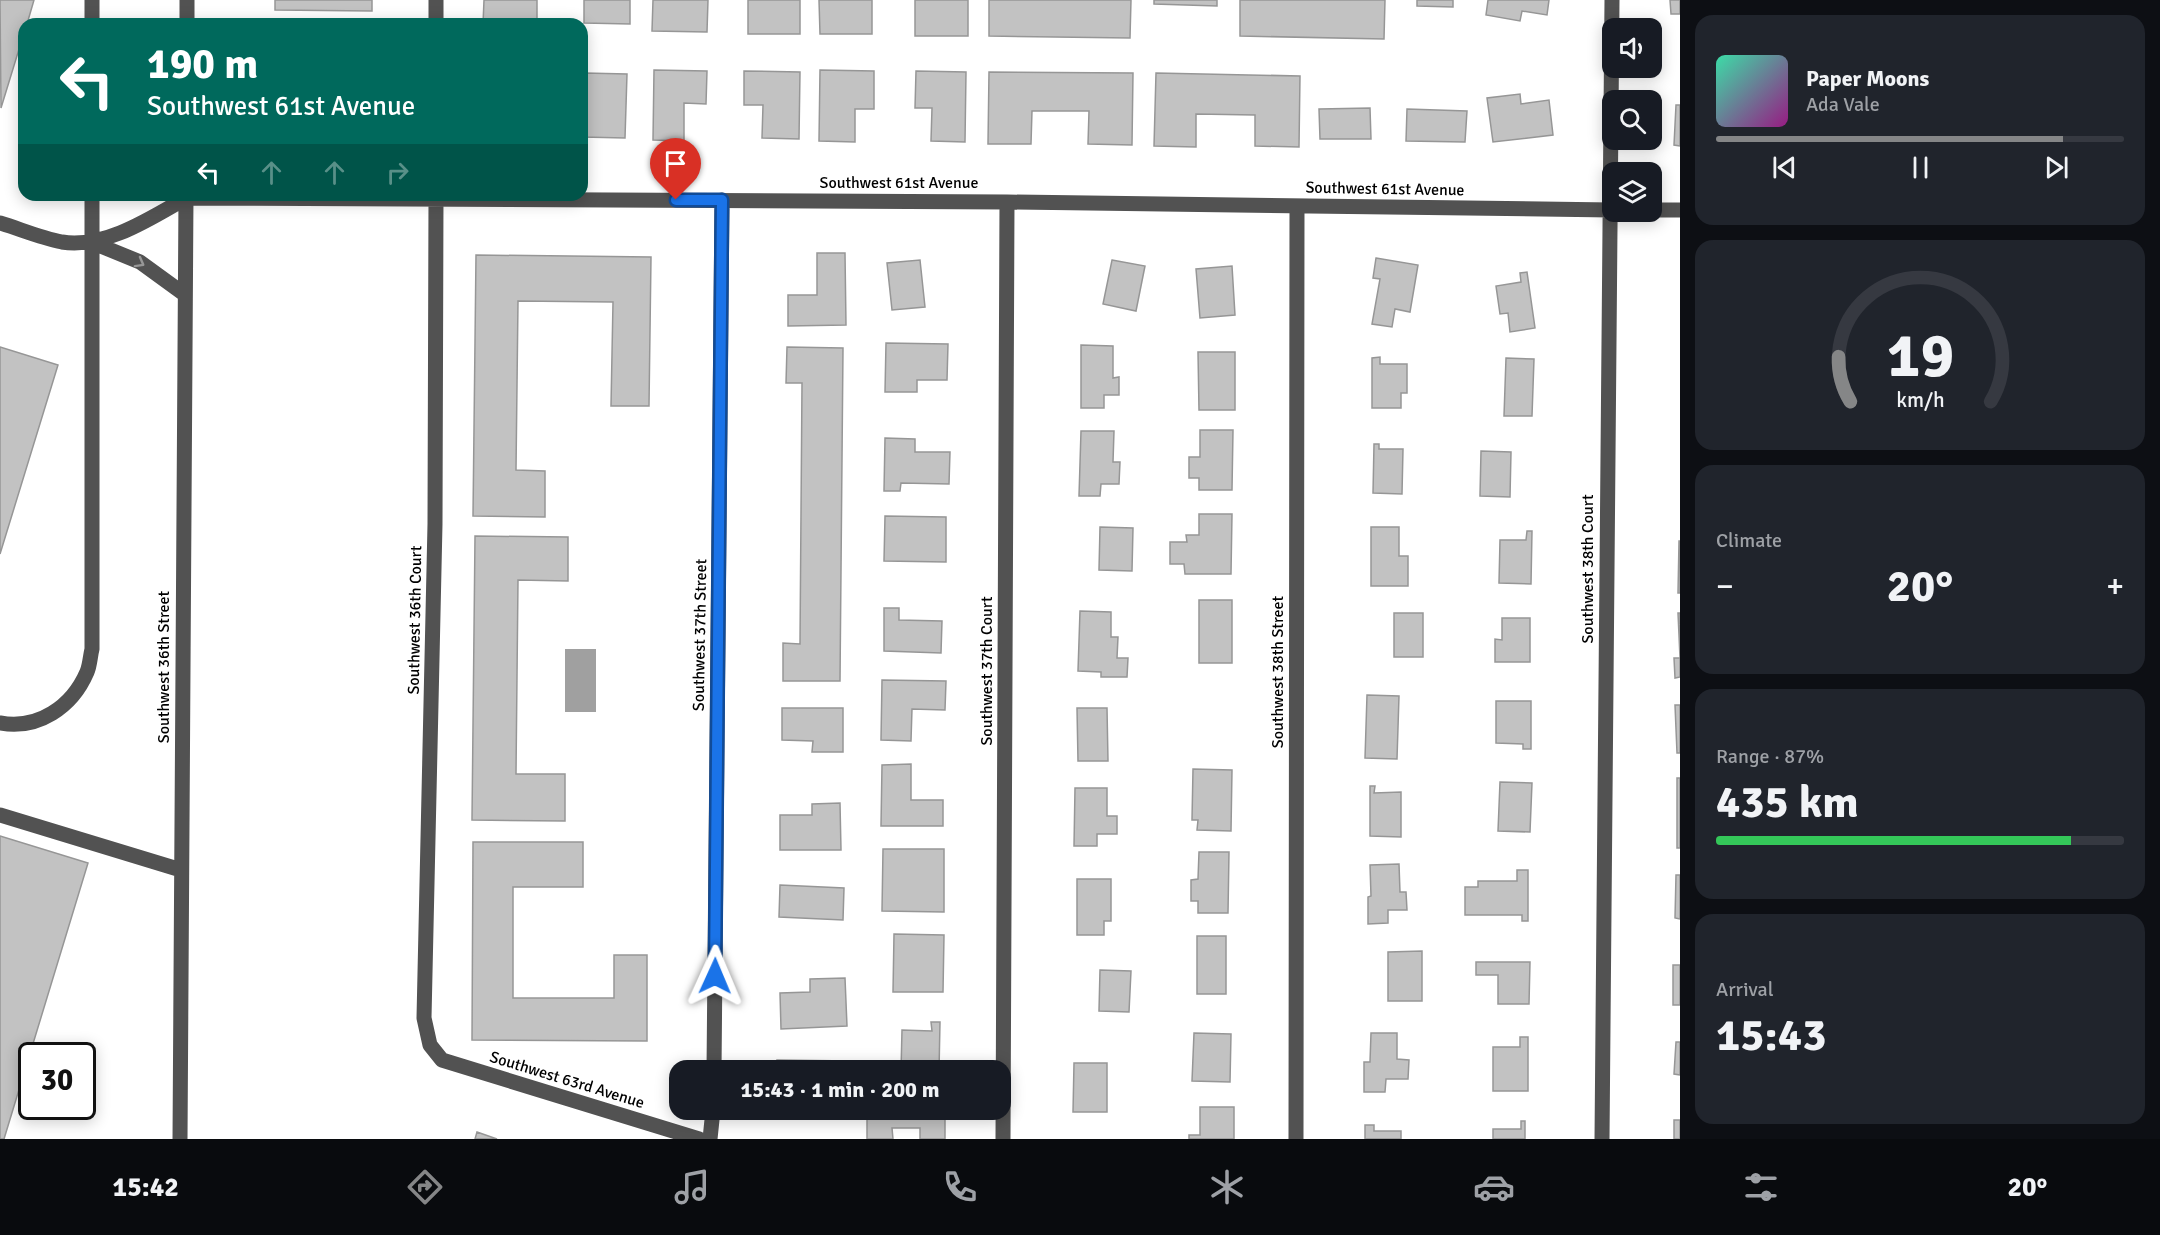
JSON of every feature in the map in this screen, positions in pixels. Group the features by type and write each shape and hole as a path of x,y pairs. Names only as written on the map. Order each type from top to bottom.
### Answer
{"street":[{"path":"92,0 92,18"},
{"path":"187,0 187,18"},
{"path":"436,0 436,18"},
{"name":"Southwest 38th Court","path":"1611,162 1612,0"},
{"name":"Southwest 61st Avenue","path":"588,198 1602,210"},
{"name":"Southwest 37th Street","path":"714,1060 722,200"},
{"path":"0,723 22,724 58,711 74,693 87,672 92,649 92,201"},
{"path":"0,223 63,242 91,242 134,227 178,201"},
{"name":"Southwest 36th Street","path":"180,1139 186,201"},
{"name":"Southwest 36th Court","path":"430,1045 424,1018 435,524 436,201"},
{"name":"Southwest 37th Court","path":"1003,1139 1007,202"},
{"name":"Southwest 38th Street","path":"1296,1139 1297,206"},
{"path":"1662,210 1680,210"},
{"name":"Southwest 38th Court","path":"1602,1139 1611,222"},
{"path":"91,242 140,262 184,294"},
{"path":"0,815 181,870"},
{"name":"Southwest 63rd Avenue","path":"430,1045 442,1060 699,1139"},
{"path":"710,1139 712,1120"}],"shaded area":[{"path":"565,649 596,649 596,712 565,712"}],"building":[{"path":"0,0 34,0 29,18 18,18 18,53 1,108"},
{"path":"275,0 372,0 372,11 275,10"},
{"path":"484,0 537,0 537,18 483,18"},
{"path":"584,0 630,0 630,24 588,23 588,18 584,18"},
{"path":"653,0 708,0 707,32 652,31"},
{"path":"748,0 800,0 800,34 748,34"},
{"path":"819,0 872,0 872,34 820,34"},
{"path":"915,0 968,0 968,36 915,36"},
{"path":"989,0 1131,0 1130,38 989,36"},
{"path":"1154,0 1217,0 1217,6 1154,4"},
{"path":"1240,0 1385,0 1384,39 1240,36"},
{"path":"1417,0 1453,0 1453,7 1417,6"},
{"path":"1488,0 1549,0 1547,15 1522,11 1520,21 1486,15"},
{"path":"1670,0 1680,0 1680,14 1671,14"},
{"path":"654,70 707,71 706,104 684,103 684,141 653,140"},
{"path":"820,70 874,71 874,109 855,109 855,142 819,141"},
{"path":"744,71 800,72 799,139 762,138 763,105 744,105"},
{"path":"916,71 966,72 965,142 931,141 932,108 915,108"},
{"path":"989,72 1133,73 1132,145 1088,144 1089,111 1032,111 1031,144 988,144"},
{"path":"588,73 627,74 625,138 588,137"},
{"path":"1156,73 1300,76 1299,147 1255,146 1255,115 1196,114 1196,147 1154,146"},
{"path":"1520,94 1521,104 1549,100 1553,135 1493,142 1487,98"},
{"path":"1676,105 1680,105 1680,146 1674,145"},
{"path":"1370,108 1371,139 1320,139 1319,109"},
{"path":"1407,109 1467,111 1465,142 1406,141"},
{"path":"817,253 845,253 846,325 788,326 788,295 817,295"},
{"path":"476,255 651,257 649,406 611,406 613,302 518,301 516,470 545,471 545,517 473,516"},
{"path":"1376,258 1418,265 1410,312 1395,309 1392,327 1372,324 1380,279 1373,278"},
{"path":"920,260 925,307 892,310 887,263"},
{"path":"1112,260 1145,266 1136,311 1103,304"},
{"path":"1232,266 1235,315 1200,318 1196,269"},
{"path":"1527,272 1535,328 1510,332 1508,313 1500,314 1496,286 1521,282 1520,273"},
{"path":"886,343 948,344 947,380 917,380 917,392 885,392"},
{"path":"1081,345 1113,346 1113,378 1119,377 1119,395 1104,395 1104,408 1081,408"},
{"path":"0,347 58,365 0,554"},
{"path":"787,347 843,348 840,681 783,681 783,643 800,644 802,383 786,383"},
{"path":"1198,352 1235,352 1235,410 1199,410"},
{"path":"1380,357 1380,364 1407,364 1407,393 1401,393 1401,408 1372,408 1372,358"},
{"path":"1506,358 1534,359 1532,416 1504,416"},
{"path":"1200,430 1233,430 1232,490 1199,490 1199,478 1189,478 1189,457 1200,457"},
{"path":"1081,431 1114,431 1113,462 1120,462 1119,484 1101,484 1100,496 1079,496"},
{"path":"885,438 915,439 915,452 950,452 949,484 901,483 900,491 884,491"},
{"path":"1374,444 1379,444 1379,449 1403,449 1402,494 1373,493"},
{"path":"1481,451 1511,452 1510,497 1480,496"},
{"path":"1199,514 1232,514 1231,574 1185,574 1184,564 1170,564 1170,542 1187,542 1186,535 1199,535"},
{"path":"885,516 946,517 946,562 884,561"},
{"path":"1100,527 1133,528 1132,571 1099,570"},
{"path":"1371,527 1399,527 1399,556 1408,556 1408,586 1371,586"},
{"path":"1527,531 1532,531 1531,584 1499,583 1500,540 1526,540"},
{"path":"475,536 568,537 568,581 518,580 516,774 565,774 565,821 472,820"},
{"path":"1679,541 1680,593 1678,593"},
{"path":"1199,600 1232,600 1232,663 1199,663"},
{"path":"884,608 899,608 899,620 942,621 941,653 884,651"},
{"path":"1080,611 1111,612 1111,637 1118,637 1117,658 1128,658 1127,677 1101,677 1101,672 1078,671"},
{"path":"1394,613 1423,613 1423,657 1394,657"},
{"path":"1678,613 1680,613 1680,658"},
{"path":"1502,618 1530,618 1530,662 1495,662 1495,639 1502,640"},
{"path":"1674,658 1680,658 1680,677 1675,678"},
{"path":"882,680 946,681 945,710 912,709 911,741 881,740"},
{"path":"1367,695 1399,696 1397,759 1365,758"},
{"path":"1496,701 1531,701 1531,749 1523,749 1523,744 1496,743"},
{"path":"1675,705 1680,705 1680,753 1677,753"},
{"path":"782,708 843,708 843,752 812,752 813,741 782,740"},
{"path":"1077,708 1107,708 1108,761 1078,761"},
{"path":"911,764 911,800 943,800 943,826 881,826 882,765"},
{"path":"1193,769 1232,770 1231,831 1197,830 1198,820 1192,820"},
{"path":"1677,778 1680,778 1680,848 1677,848"},
{"path":"1500,782 1532,783 1530,832 1498,831"},
{"path":"1370,786 1375,786 1374,793 1401,792 1401,837 1370,836"},
{"path":"1075,788 1107,788 1107,816 1117,816 1117,834 1097,834 1097,846 1074,846"},
{"path":"840,803 841,850 780,850 780,815 812,815 812,804"},
{"path":"0,836 88,863 34,1042 18,1042 18,1093 4,1139 0,1139"},
{"path":"473,842 583,842 583,887 513,887 513,998 614,998 614,955 647,955 647,1041 472,1040"},
{"path":"883,849 944,849 944,912 882,911"},
{"path":"1199,852 1229,852 1228,913 1198,913 1198,901 1191,901 1191,880 1198,879"},
{"path":"1399,864 1400,892 1406,892 1407,910 1388,910 1388,923 1368,924 1368,897 1371,896 1370,865"},
{"path":"1517,870 1528,870 1528,921 1522,921 1522,915 1465,915 1465,887 1478,887 1478,881 1517,881"},
{"path":"1676,875 1680,875 1680,919 1675,918"},
{"path":"1077,879 1111,879 1111,921 1104,921 1104,935 1077,935"},
{"path":"780,885 844,888 843,920 779,917"},
{"path":"894,934 944,935 943,992 893,992"},
{"path":"1197,936 1226,936 1226,994 1197,994"},
{"path":"1422,951 1422,1001 1388,1001 1388,952"},
{"path":"1476,962 1530,962 1529,1004 1498,1004 1498,975 1476,975"},
{"path":"1673,965 1680,965 1680,1005 1673,1005"},
{"path":"1100,970 1131,971 1129,1012 1099,1011"},
{"path":"845,978 847,1026 781,1029 780,993 810,992 810,979"},
{"path":"931,1022 940,1022 939,1060 901,1060 902,1030 932,1031"},
{"path":"1194,1033 1231,1034 1230,1082 1192,1081"},
{"path":"1371,1033 1397,1033 1397,1059 1409,1060 1408,1079 1386,1079 1385,1092 1364,1092 1364,1062 1370,1062"},
{"path":"1520,1037 1528,1037 1528,1091 1493,1091 1493,1047 1520,1047"},
{"path":"1676,1042 1680,1042 1680,1075 1674,1074"},
{"path":"1074,1063 1107,1063 1107,1112 1073,1112"},
{"path":"1200,1107 1234,1107 1234,1139 1189,1139 1189,1135 1200,1135"},
{"path":"867,1120 945,1120 945,1139 920,1139 920,1128 892,1128 893,1139 867,1139"},
{"path":"1674,1120 1680,1120 1680,1139 1674,1139"},
{"path":"1521,1121 1525,1121 1525,1139 1493,1139 1493,1129 1521,1129"},
{"path":"1365,1125 1374,1125 1374,1131 1401,1131 1401,1139 1365,1139"},
{"path":"477,1132 497,1139 475,1139"}],"route":[{"path":"676,200 722,200 715,976"}]}
